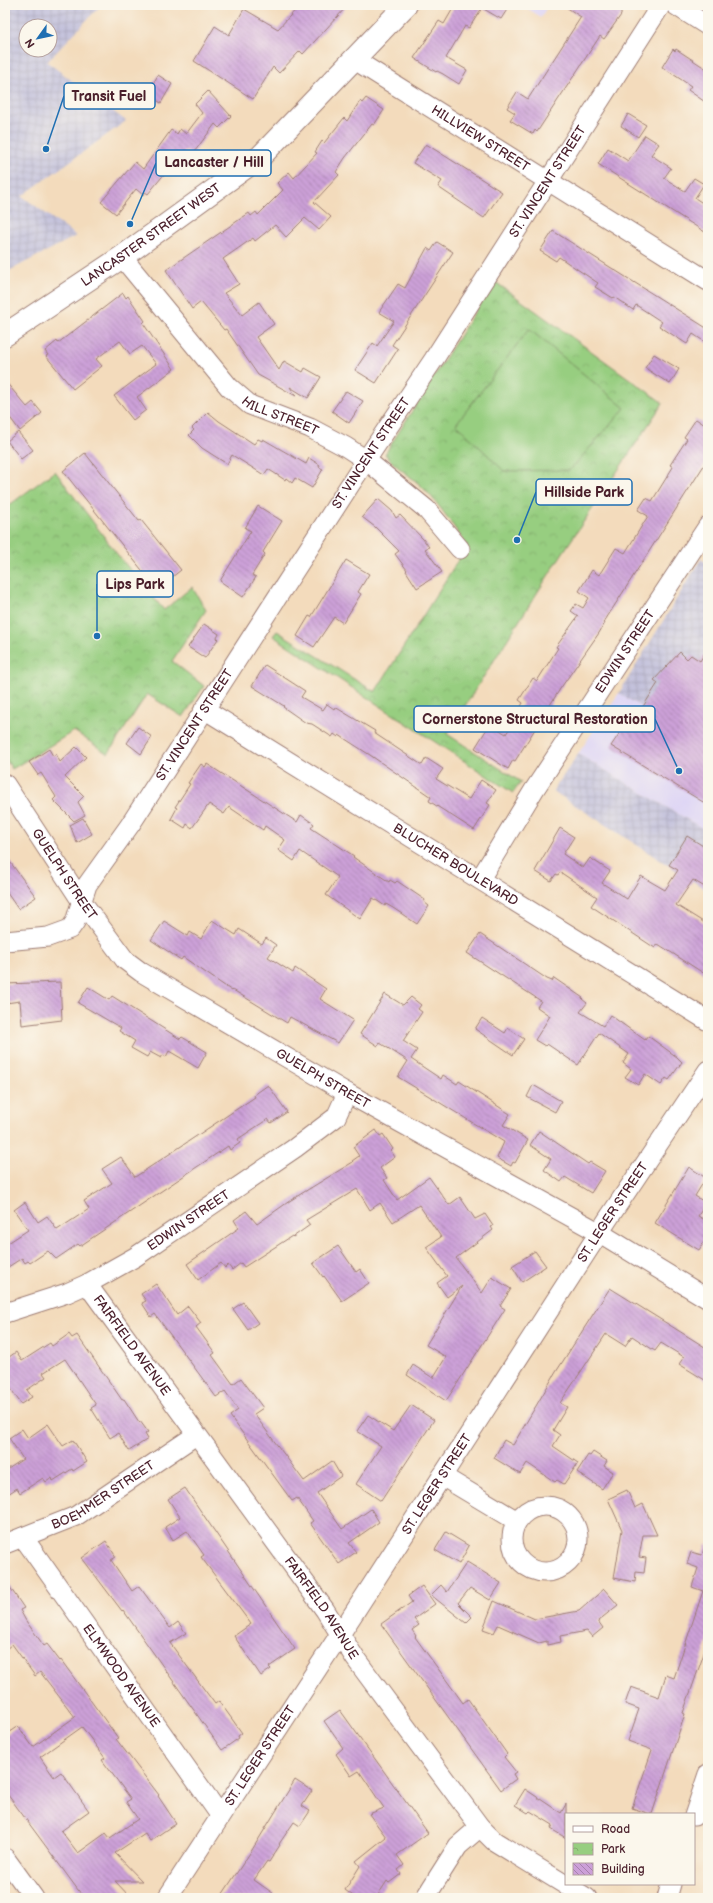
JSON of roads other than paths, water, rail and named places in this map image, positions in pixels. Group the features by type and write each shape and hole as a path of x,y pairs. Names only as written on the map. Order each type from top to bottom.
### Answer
{"main road":[{"name":"LANCASTER STREET WEST","path":"5,335 122,257 260,157 355,60 406,5"}],"street":[{"name":"ST. VINCENT STREET","path":"5,941 48,937 70,929 75,922 87,885 130,825 366,460 434,359 661,5"},
{"path":"675,5 708,26"},
{"name":"HILLVIEW STREET","path":"355,60 708,281"},
{"name":"HILL STREET","path":"122,257 229,387 240,397 260,410 310,428 346,447 366,460 426,509 460,549"},
{"name":"EDWIN STREET","path":"480,879 534,790 708,526"},
{"name":"BLUCHER BOULEVARD","path":"204,709 708,1021"},
{"name":"GUELPH STREET","path":"5,784 82,902 125,960 140,972 347,1093 600,1232 708,1299"},
{"name":"ST. LEGER STREET","path":"167,1898 600,1232 708,1070"},
{"name":"EDWIN STREET","path":"5,1313 43,1302 87,1284 135,1257 295,1148 336,1117 347,1093"},
{"name":"FAIRFIELD AVENUE","path":"87,1284 196,1436 325,1610 355,1658 480,1827 494,1841 565,1885"},
{"name":"BOEHMER STREET","path":"5,1544 76,1516 196,1436"},
{"path":"442,1476 517,1521"},
{"name":"ELMWOOD AVENUE","path":"23,1537 220,1815"},
{"path":"695,1813 708,1774"},
{"path":"425,1898 458,1846 480,1827"},
{"path":"5,1858 34,1898"},
{"name":"FAIRFIELD AVENUE","path":"566,1885 587,1898"},
{"path":"667,1898 671,1885"}],"place":[{"name":"Transit Fuel","path":"46,149"},
{"name":"Lancaster / Hill","path":"130,224"},
{"name":"Hillside Park","path":"517,540"},
{"name":"Lips Park","path":"97,636"},
{"name":"Cornerstone Structural Restoration","path":"679,771"}]}
